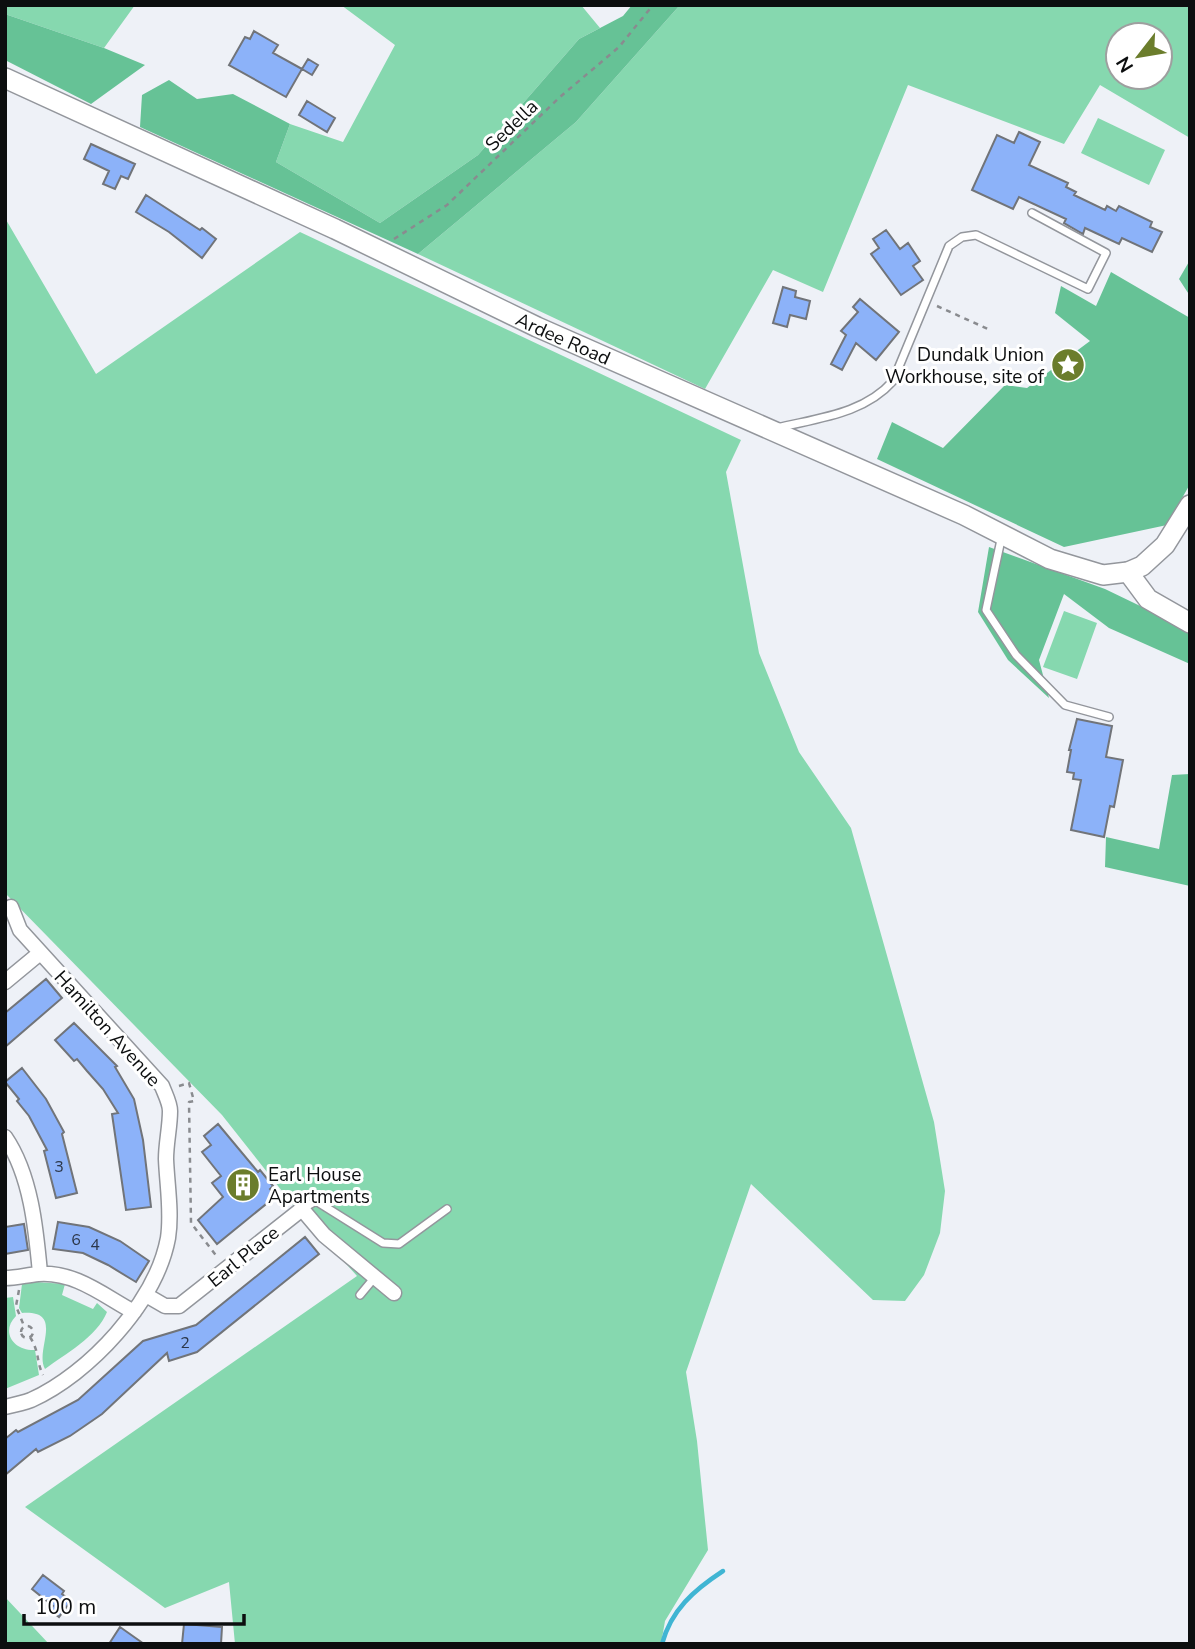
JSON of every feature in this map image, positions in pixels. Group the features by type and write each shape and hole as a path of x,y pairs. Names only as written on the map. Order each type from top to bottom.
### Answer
{"main road":[{"name":"Ardee Road","path":"5,78 537,327 964,515 1051,559 1103,575 1128,572"},
{"path":"1190,505 1165,545 1142,566 1128,572 1148,599 1190,623"}],"street":[{"name":"Hamilton Avenue","path":"5,1407 30,1401 69,1376 106,1345 134,1312 156,1276 167,1238 170,1191 166,1161 170,1110 162,1086 20,930 11,907"},
{"path":"5,982 40,953"},
{"path":"5,1137 21,1166 37,1240 40,1273"},
{"path":"302,1209 324,1235 394,1293"},
{"name":"Earl Place","path":"146,1295 165,1306 179,1306 302,1209"},
{"path":"12,1281 40,1273 70,1277 103,1292 134,1312"}],"lane":[{"path":"768,430 849,410 880,396 892,381 950,246 962,237 976,235 1088,289 1106,253 1032,213"},
{"path":"1002,535 986,610 1016,655 1065,705 1109,717"},
{"path":"302,1209 316,1201 383,1243 399,1244 447,1209"},
{"path":"360,1295 375,1277"}],"path":[{"name":"Sedella","path":"378,251 410,227 447,205 560,97 619,47 653,5"},
{"path":"926,301 988,329"},
{"path":"12,1281 16,1306 24,1326"},
{"path":"24,1326 21,1335 30,1337"},
{"path":"24,1326 31,1326 33,1330 30,1337"},
{"path":"30,1337 38,1350 39,1368 43,1375"}],"green space":[{"path":"5,5 135,5 104,48 5,14"},
{"path":"341,5 581,5 600,28 579,39 478,155 380,223 276,162 290,124 343,142 395,45"},
{"path":"632,5 680,5 576,122 418,254 140,127 142,95 169,80 197,99 233,94 290,124 276,162 380,223 478,155 579,39 623,16"},
{"path":"680,5 1190,5 1190,138 1110,91 1174,91 1174,21 1104,21 1104,87 1100,85 1064,144 908,85 823,292 773,270 705,389 418,254 576,122"},
{"path":"5,14 145,65 91,104 5,60"},
{"path":"1098,118 1165,150 1149,185 1081,153"},
{"path":"5,218 96,374 300,232 741,440 726,472 759,653 799,752 851,828 934,1122 945,1191 940,1233 924,1275 905,1301 873,1300 751,1184 686,1372 697,1441 708,1550 665,1621 661,1644 235,1644 229,1582 165,1608 25,1507 357,1276 293,1205 222,1115 5,893"},
{"path":"1190,260 1190,296 1179,279"},
{"path":"1111,272 1190,318 1190,484 1167,525 1064,547 877,459 892,422 943,448 1005,385 1027,388 1090,341 1055,313 1061,286 1096,306"},
{"path":"989,547 1105,589 1190,630 1190,664 1109,628 1064,594 1039,660 1049,698 1008,660 978,612"},
{"path":"1064,611 1097,623 1077,679 1043,667"},
{"path":"1190,774 1190,886 1105,867 1106,837 1159,849 1172,775"},
{"path":"22,1284 65,1284 62,1295 93,1309 97,1303 107,1312 88,1337 45,1369 43,1352 46,1324 43,1318 22,1313 19,1308"},
{"path":"13,1297 16,1316 11,1322 9,1334 16,1344 35,1350 39,1375 5,1389 5,1298"},
{"path":"5,1597 49,1644 5,1644"}],"building":[{"path":"254,31 278,45 273,53 302,69 286,97 229,65 245,37 250,39"},
{"path":"308,59 318,65 312,75 302,69"},
{"path":"307,101 335,118 327,132 299,115"},
{"path":"1019,132 1040,142 1029,165 1068,183 1066,187 1076,192 1074,195 1105,210 1107,206 1116,211 1119,206 1152,222 1150,227 1162,232 1152,252 1122,238 1119,244 1085,228 1083,234 1064,223 1066,219 1019,197 1013,209 972,190 997,135 1014,143"},
{"path":"91,144 135,164 128,179 121,176 115,189 103,184 109,171 84,159"},
{"path":"146,195 216,239 202,258 169,232 136,212"},
{"path":"886,230 900,249 908,243 920,261 913,266 923,280 901,295 871,254 879,248 873,239"},
{"path":"783,287 796,291 795,297 810,301 806,319 790,315 787,327 773,323"},
{"path":"860,299 899,332 876,360 856,343 842,370 831,364 846,335 841,331 858,312 853,307"},
{"path":"1077,719 1112,726 1106,757 1123,760 1114,807 1110,806 1104,837 1071,830 1081,780 1073,779 1074,773 1067,772 1069,750"},
{"path":"46,979 62,998 5,1047 5,1013"},
{"path":"74,1023 117,1066 115,1067 134,1099 143,1140 151,1207 126,1210 112,1114 118,1113 103,1089 77,1059 74,1061 55,1040"},
{"path":"22,1068 46,1099 64,1132 62,1134 77,1193 56,1198 44,1151 47,1150 29,1116 17,1101 19,1099 5,1082"},
{"name":"Earl House Apartments","path":"218,1124 273,1186 270,1189 276,1196 217,1244 198,1220 223,1197 212,1183 221,1176 202,1152 211,1145 204,1136"},
{"path":"58,1222 89,1227 120,1241 149,1261 136,1282 83,1253 53,1249"},
{"path":"24,1224 28,1250 5,1254 5,1227"},
{"path":"305,1237 319,1254 197,1352 169,1361 167,1353 102,1414 70,1436 38,1452 36,1449 5,1475 5,1439 16,1430 18,1432 78,1400 143,1341 196,1325"},
{"path":"43,1575 64,1591 62,1594 71,1601 59,1617 50,1610 53,1606 32,1589"},
{"path":"184,1624 222,1627 221,1644 182,1644"},
{"path":"120,1627 144,1644 109,1644"}],"waterway":[{"path":"662,1644 671,1621 685,1602 723,1571"}],"place":[{"name":"Dundalk Union Workhouse, site of","path":"1068,365"},
{"name":"Earl House Apartments","path":"243,1185"}]}
